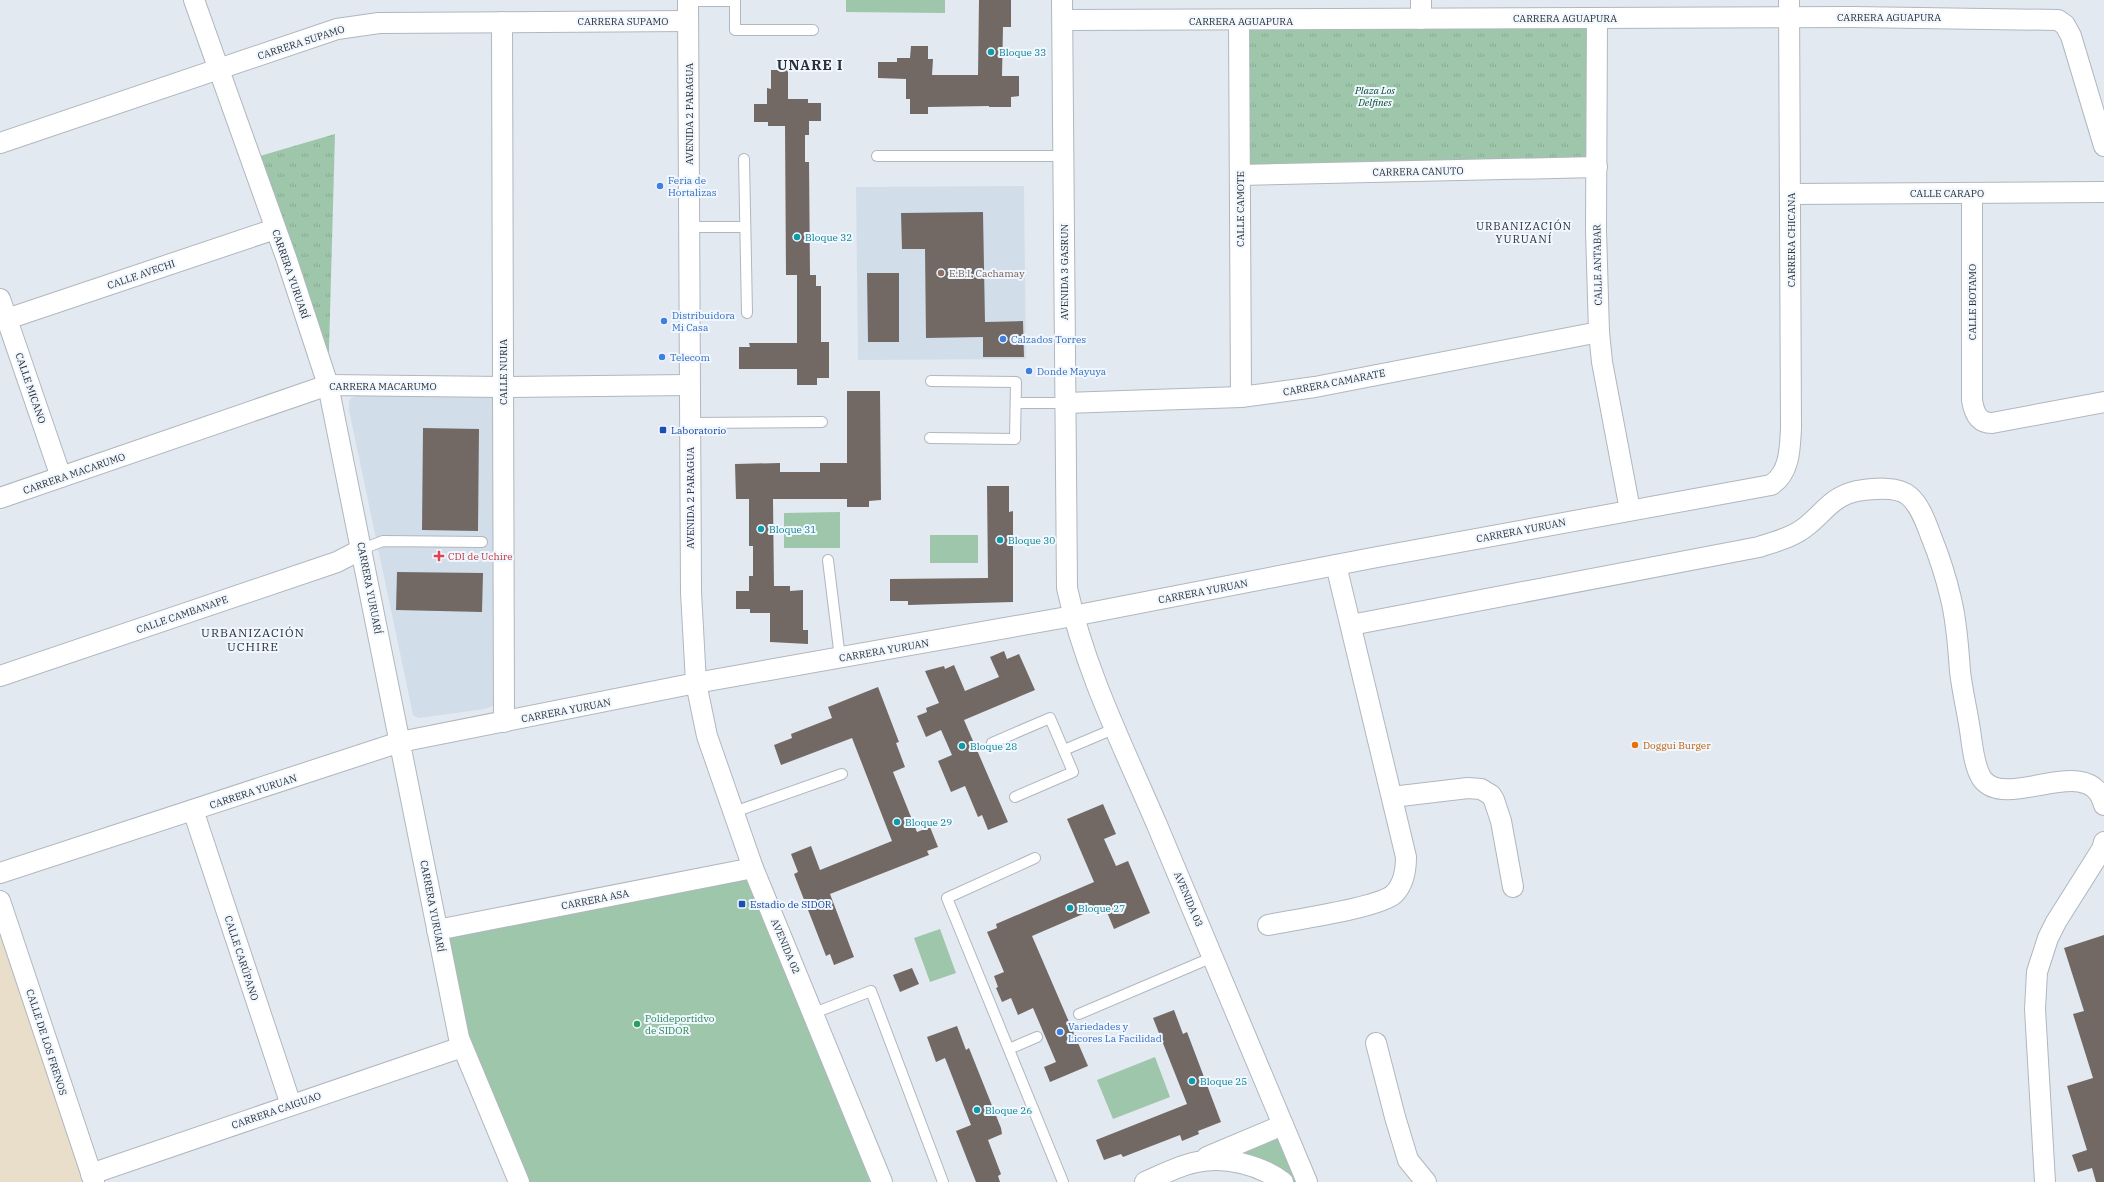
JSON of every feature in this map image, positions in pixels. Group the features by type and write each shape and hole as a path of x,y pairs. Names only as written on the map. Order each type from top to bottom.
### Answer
{"street":[{"name":"CARRERA YURUARÍ","path":"194,0 275,228 328,385 362,549 454,1019 462,1047 518,1182"},
{"name":"AVENIDA 2 PARAGUA","path":"688,0 689,423 691,592 696,684"},
{"name":"AVENIDA 3 GASRUN","path":"1062,0 1066,560 1067,588 1073,616"},
{"name":"CARRERA AGUAPURA","path":"1062,20 1239,21 1421,9 1597,18 1789,9 2058,20 2065,25 2071,36 2104,146"},
{"name":"CARRERA CHICANA","path":"1781,479 1789,454 1791,428 1789,9"},
{"name":"CALLE ANTABAR","path":"1597,18 1599,332 1604,369 1630,510"},
{"name":"CARRERA SUPAMO","path":"0,143 337,29 357,25 379,23 688,21"},
{"name":"CALLE CAMOTE","path":"1239,21 1241,397"},
{"name":"CALLE NURIA","path":"502,22 504,722"},
{"name":"CARRERA CANUTO","path":"1240,175 1597,167"},
{"name":"CALLE CARAPO","path":"1791,194 2104,192"},
{"name":"CALLE BOTAMO","path":"1972,193 1972,400 1974,410 1984,423 1992,423 2104,402"},
{"name":"CALLE AVECHI","path":"7,319 275,228"},
{"name":"CALLE MICANO","path":"0,299 61,477"},
{"name":"CARRERA CAMARATE","path":"1065,403 1241,397 1315,387 1599,332"},
{"name":"CARRERA MACARUMO","path":"0,498 328,385 503,387 689,385"},
{"name":"CARRERA YURUAN","path":"0,874 400,742 696,684 1073,616 1630,510 1750,490 1771,486 1781,479"},
{"path":"1351,625 1759,547 1790,538 1808,525 1836,498 1856,491 1898,490 1909,496 1918,510 1925,523 1945,575 1956,622 1960,671 1975,757 1982,778 1988,784 2002,789 2077,781 2093,788 2099,794 2104,804"},
{"name":"CALLE CAMBANAPE","path":"0,676 337,562 362,549"},
{"path":"1268,925 1372,904 1392,896 1402,884 1406,867 1406,858 1392,797 1336,565"},
{"name":"AVENIDA 03","path":"1073,616 1088,660 1306,1182"},
{"name":"AVENIDA 02","path":"696,684 707,736 753,868 814,1013 882,1182"},
{"path":"1392,797 1468,788 1480,789 1491,796 1494,800 1501,821 1513,887"},
{"name":"CALLE CARÚPANO","path":"193,810 291,1105"},
{"path":"2046,1182 2035,1009 2037,972 2048,938 2056,922 2102,849 2104,842"},
{"name":"CARRERA ASA","path":"437,930 753,868"},
{"name":"CALLE DE LOS FRENOS","path":"0,901 92,1178"},
{"path":"1376,1043 1408,1160 1426,1182"},
{"name":"CARRERA CAIGUAO","path":"92,1178 291,1105 462,1047"},
{"path":"1145,1182 1283,1125"},
{"path":"1196,1162 1214,1159 1233,1161 1255,1168 1283,1182"}],"lane":[{"path":"688,0 735,1 735,30 814,30"},
{"path":"877,156 1063,156"},
{"path":"744,159 747,313"},
{"path":"689,227 745,227"},
{"path":"930,438 1015,439 1016,403 1016,382 931,381"},
{"path":"1016,403 1065,403"},
{"path":"689,423 822,422"},
{"path":"362,549 383,541 482,542"},
{"path":"828,560 840,658"},
{"path":"992,743 1050,718 1064,750 1073,772 1015,797"},
{"path":"1064,750 1116,728"},
{"path":"734,812 842,774"},
{"path":"1035,858 947,898 1063,1182"},
{"path":"1079,1014 1213,958"},
{"path":"814,1013 871,991 943,1182"},
{"path":"1009,1049 1036,1037"}],"shaded area":[{"name":"E.B.I. Cachamay","path":"1024,186 1026,359 858,360 856,187"},
{"name":"CDI de Uchire","path":"494,394 497,704 485,709 419,718 413,715 349,410 349,402 351,398 358,395"},
{"path":"0,901 94,1182 0,1182"}],"green space":[{"path":"846,0 945,0 945,13 846,12"},
{"name":"Plaza Los Delfines","path":"1597,18 1597,167 1240,175 1239,21"},
{"path":"335,134 328,385 250,159"},
{"path":"840,512 840,548 784,548 784,513"},
{"path":"930,535 978,535 978,563 930,563"},
{"name":"Polideportidvo de SIDOR","path":"753,868 884,1182 519,1182 487,1107 437,930"},
{"path":"940,929 956,973 930,982 914,938"},
{"path":"1155,1057 1170,1097 1113,1119 1097,1080"},
{"path":"1283,1125 1307,1182 1283,1182 1214,1159"}],"building":[{"name":"Bloque 33","path":"979,0 1011,0 1011,27 1003,27 1002,76 1019,76 1019,96 1011,97 1011,107 928,107 928,114 910,114 910,99 906,99 906,79 878,78 878,62 897,62 897,58 910,58 911,46 928,46 928,59 933,59 932,75 978,75"},
{"name":"Bloque 32","path":"771,70 788,70 788,99 808,99 808,103 821,103 821,121 809,121 809,135 805,135 805,162 809,162 810,275 816,275 816,286 821,286 821,342 829,342 829,378 817,378 817,385 797,385 797,369 739,369 739,347 750,347 749,343 797,343 797,275 786,275 785,126 768,126 768,122 754,122 754,104 767,104 767,88 771,89"},
{"path":"983,212 985,322 1023,321 1024,357 983,357 983,337 926,338 925,249 902,249 901,213"},
{"path":"867,273 899,273 899,342 868,342"},
{"name":"Bloque 31","path":"847,391 880,391 881,500 869,501 869,507 847,507 847,499 773,499 774,586 790,586 790,591 803,590 803,630 808,630 808,644 770,642 770,613 750,613 750,609 736,609 736,591 749,591 749,576 753,576 753,546 749,546 749,499 736,499 735,464 780,463 780,472 820,472 820,463 847,463"},
{"path":"423,428 479,429 478,531 422,530"},
{"name":"Bloque 30","path":"987,486 1009,486 1009,512 1013,511 1013,602 908,605 908,601 890,601 890,579 988,578"},
{"path":"397,572 483,573 482,612 396,610"},
{"name":"Bloque 28","path":"1004,651 1007,659 1019,654 1035,690 964,720 1008,822 988,830 982,815 978,817 965,786 951,792 938,761 952,755 941,730 926,737 917,716 927,712 926,708 939,703 925,671 944,666 945,669 954,665 965,691 999,677 990,657"},
{"name":"Bloque 29","path":"878,687 899,742 896,743 905,767 893,772 917,832 930,827 938,847 927,851 929,855 830,894 854,957 834,965 830,954 826,956 794,874 798,872 791,854 811,846 820,870 892,841 852,738 781,765 774,745 792,738 791,734 832,718 828,707"},
{"name":"Bloque 27","path":"1103,804 1116,834 1104,839 1116,866 1128,861 1150,913 1114,929 1104,905 1032,936 1088,1066 1050,1082 1044,1067 1056,1062 1033,1008 1018,1015 1011,998 1002,1002 996,988 998,987 994,976 1004,972 987,932 997,928 996,924 1094,882 1067,819"},
{"path":"2104,935 2104,1182 2096,1182 2092,1168 2078,1172 2072,1155 2087,1150 2067,1086 2093,1078 2073,1014 2084,1011 2064,948"},
{"path":"912,968 919,984 900,992 893,975"},
{"name":"Bloque 25","path":"1174,1010 1183,1034 1187,1032 1221,1122 1198,1131 1199,1134 1182,1141 1180,1135 1123,1157 1121,1154 1104,1160 1096,1140 1187,1104 1153,1018"},
{"name":"Bloque 26","path":"957,1026 966,1050 969,1048 1001,1128 1002,1134 988,1140 1001,1174 998,1176 1000,1182 976,1182 956,1131 971,1125 945,1058 936,1062 927,1037"}],"place":[{"name":"Bloque 33","path":"991,52"},
{"name":"Feria de Hortalizas","path":"660,186"},
{"name":"Bloque 32","path":"797,237"},
{"name":"E.B.I. Cachamay","path":"941,273"},
{"name":"Distribuidora Mi Casa","path":"664,321"},
{"name":"Calzados Torres","path":"1003,339"},
{"name":"Telecom","path":"662,357"},
{"name":"Donde Mayuya","path":"1029,371"},
{"name":"Laboratorio","path":"663,430"},
{"name":"Bloque 31","path":"761,529"},
{"name":"Bloque 30","path":"1000,540"},
{"name":"CDI de Uchire","path":"439,556"},
{"name":"Doggui Burger","path":"1635,745"},
{"name":"Bloque 28","path":"962,746"},
{"name":"Bloque 29","path":"897,822"},
{"name":"Estadio de SIDOR","path":"742,904"},
{"name":"Bloque 27","path":"1070,908"},
{"name":"Polideportidvo de SIDOR","path":"637,1024"},
{"name":"Variedades y Licores La Facilidad","path":"1060,1032"},
{"name":"Bloque 25","path":"1192,1081"},
{"name":"Bloque 26","path":"977,1110"}],"district":[{"name":"UNARE I","path":"810,65"},
{"name":"URBANIZACIÓN YURUANÍ","path":"1524,232"},
{"name":"URBANIZACIÓN UCHIRE","path":"253,640"}]}
